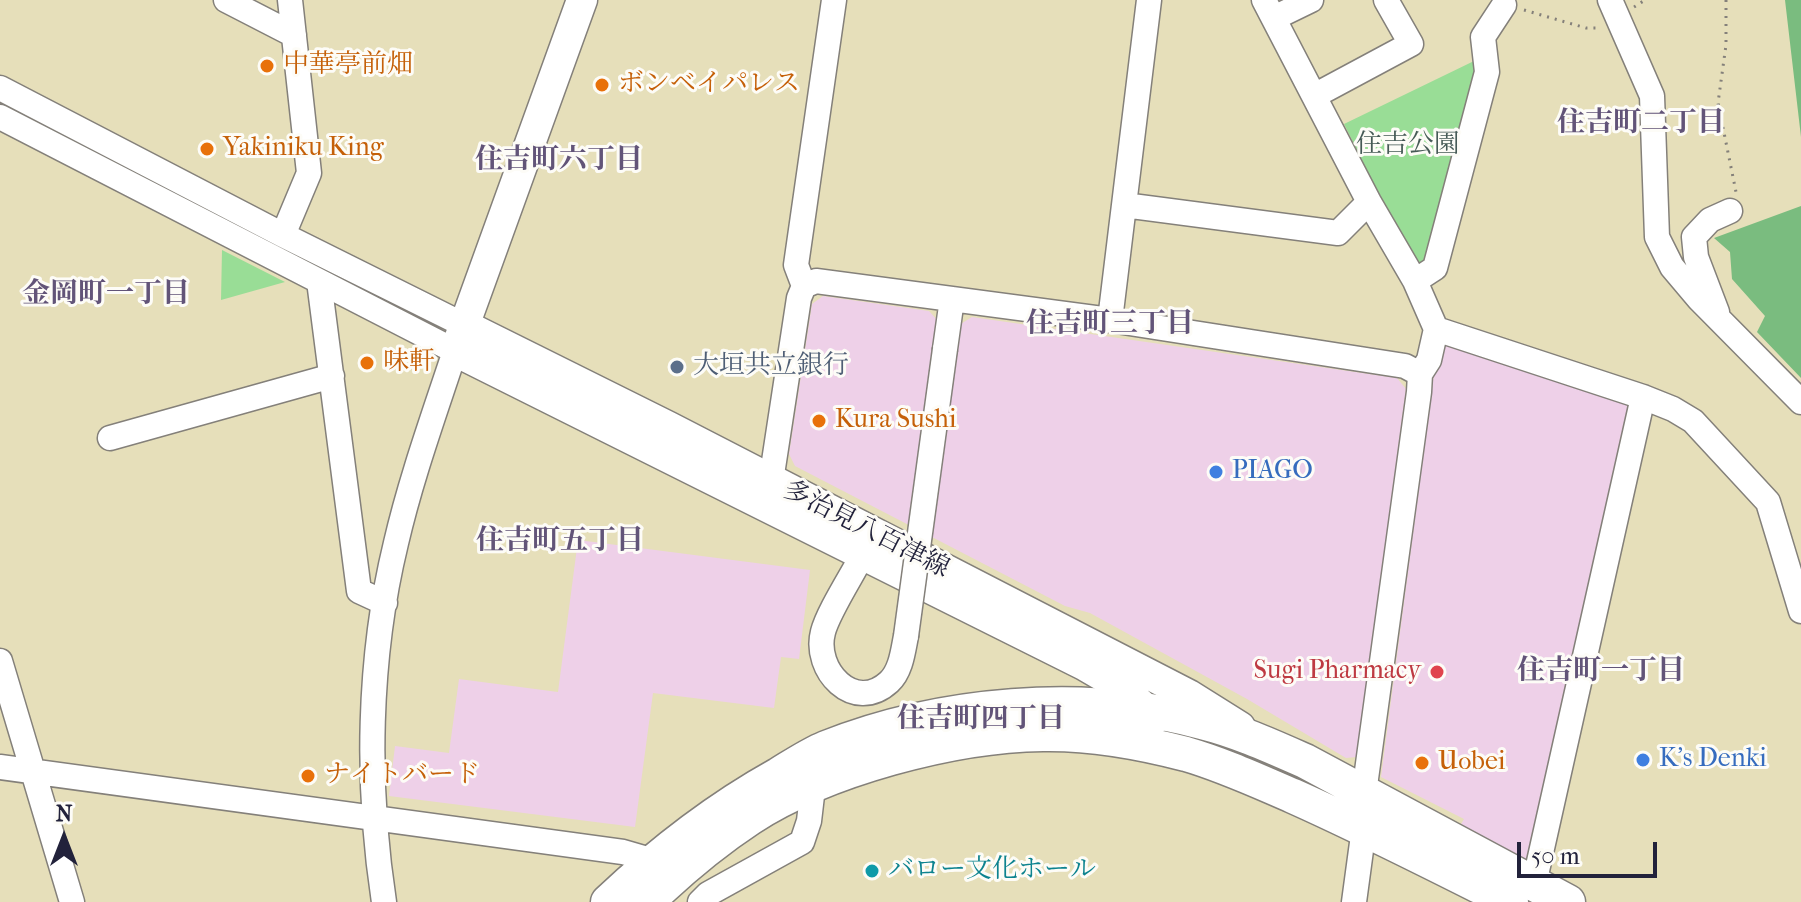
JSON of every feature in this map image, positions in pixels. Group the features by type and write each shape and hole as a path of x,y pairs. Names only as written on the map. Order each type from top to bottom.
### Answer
{"highway":[{"path":"647,902 667,866 697,825 745,793 823,749 934,716 1042,704 1146,710 1201,721 1264,742 1364,793 1522,893"},
{"path":"608,902 752,817 840,773 934,748 1042,734 1095,736 1148,745 1229,768 1522,893 1568,902"}],"main road":[{"path":"460,338 582,0"},
{"name":"多治見八百津線","path":"460,338 771,481 1189,695 1264,742"},
{"name":"多治見八百津線","path":"460,338 863,554 1084,665 1120,686 1188,745 1229,768"}],"street":[{"path":"226,0 294,35"},
{"path":"283,235 309,173 290,0"},
{"path":"771,481 799,298 804,286 796,265 834,0"},
{"path":"1110,320 1149,0"},
{"path":"1311,0 1269,9 1369,202 1415,281 1436,329 1429,360 1420,374 1364,793"},
{"path":"1314,96 1411,44 1386,0"},
{"path":"1415,281 1435,268 1487,72 1483,37 1504,5"},
{"path":"1614,8 1652,96 1657,237 1672,267 1699,299 1801,402"},
{"path":"0,88 283,235 460,338"},
{"path":"0,117 319,281 460,338"},
{"path":"1124,205 1338,233 1369,202"},
{"path":"1719,318 1693,246 1694,237 1701,228 1730,211"},
{"path":"319,281 359,591 385,603"},
{"path":"804,286 816,281 1110,320 1405,366 1420,374"},
{"path":"863,554 823,631 821,652 825,666 845,690 860,693 889,682 900,664 952,299"},
{"path":"1436,329 1643,397 1693,421 1768,502 1801,611"},
{"path":"384,902 373,761 376,681 385,603 413,476 460,338"},
{"path":"110,438 332,376"},
{"path":"1522,893 1643,397"},
{"path":"0,661 72,902"},
{"path":"0,767 623,852 667,866 704,898 802,842 809,821 813,787"},
{"path":"1354,902 1364,828"}],"path":[{"path":"1504,5 1598,30 1610,25 1614,8 1645,0"},
{"path":"1726,0 1726,45 1718,103 1736,191 1730,211"}],"shaded area":[{"path":"823,296 929,311 938,321 959,325 972,317 1397,378 1406,389 1357,757 1346,758 1247,699 1090,613 1065,606 795,466 789,454 812,304"},
{"path":"1446,340 1635,402 1533,863 1475,834 1461,824 1464,819 1381,777 1438,343"},
{"path":"578,540 810,570 799,659 781,657 774,708 653,693 635,827 389,796 395,746 449,753 459,679 558,692"}],"green space":[{"path":"1785,0 1801,0 1801,137"},
{"name":"住吉公園","path":"1474,61 1479,73 1427,263 1413,263 1344,124"},
{"path":"1801,206 1801,378 1757,332 1765,316 1732,279 1730,252 1714,238"},
{"path":"222,250 285,282 221,300"}],"place":[{"name":"中華亭前畑","path":"267,66"},
{"name":"ボンベイパレス","path":"602,85"},
{"name":"Yakiniku King","path":"207,149"},
{"name":"味軒","path":"367,363"},
{"name":"大垣共立銀行","path":"677,367"},
{"name":"Kura Sushi","path":"819,421"},
{"name":"PIAGO","path":"1216,472"},
{"name":"Sugi Pharmacy","path":"1437,672"},
{"name":"K's Denki","path":"1643,760"},
{"name":"Uobei","path":"1422,763"},
{"name":"ナイトバード","path":"308,776"},
{"name":"バロー文化ホール","path":"872,871"}],"district":[{"name":"住吉町二丁目","path":"1641,124"},
{"name":"住吉町六丁目","path":"559,161"},
{"name":"金岡町一丁目","path":"106,295"},
{"name":"住吉町三丁目","path":"1110,325"},
{"name":"住吉町五丁目","path":"560,542"},
{"name":"住吉町一丁目","path":"1601,672"},
{"name":"住吉町四丁目","path":"981,720"}]}
